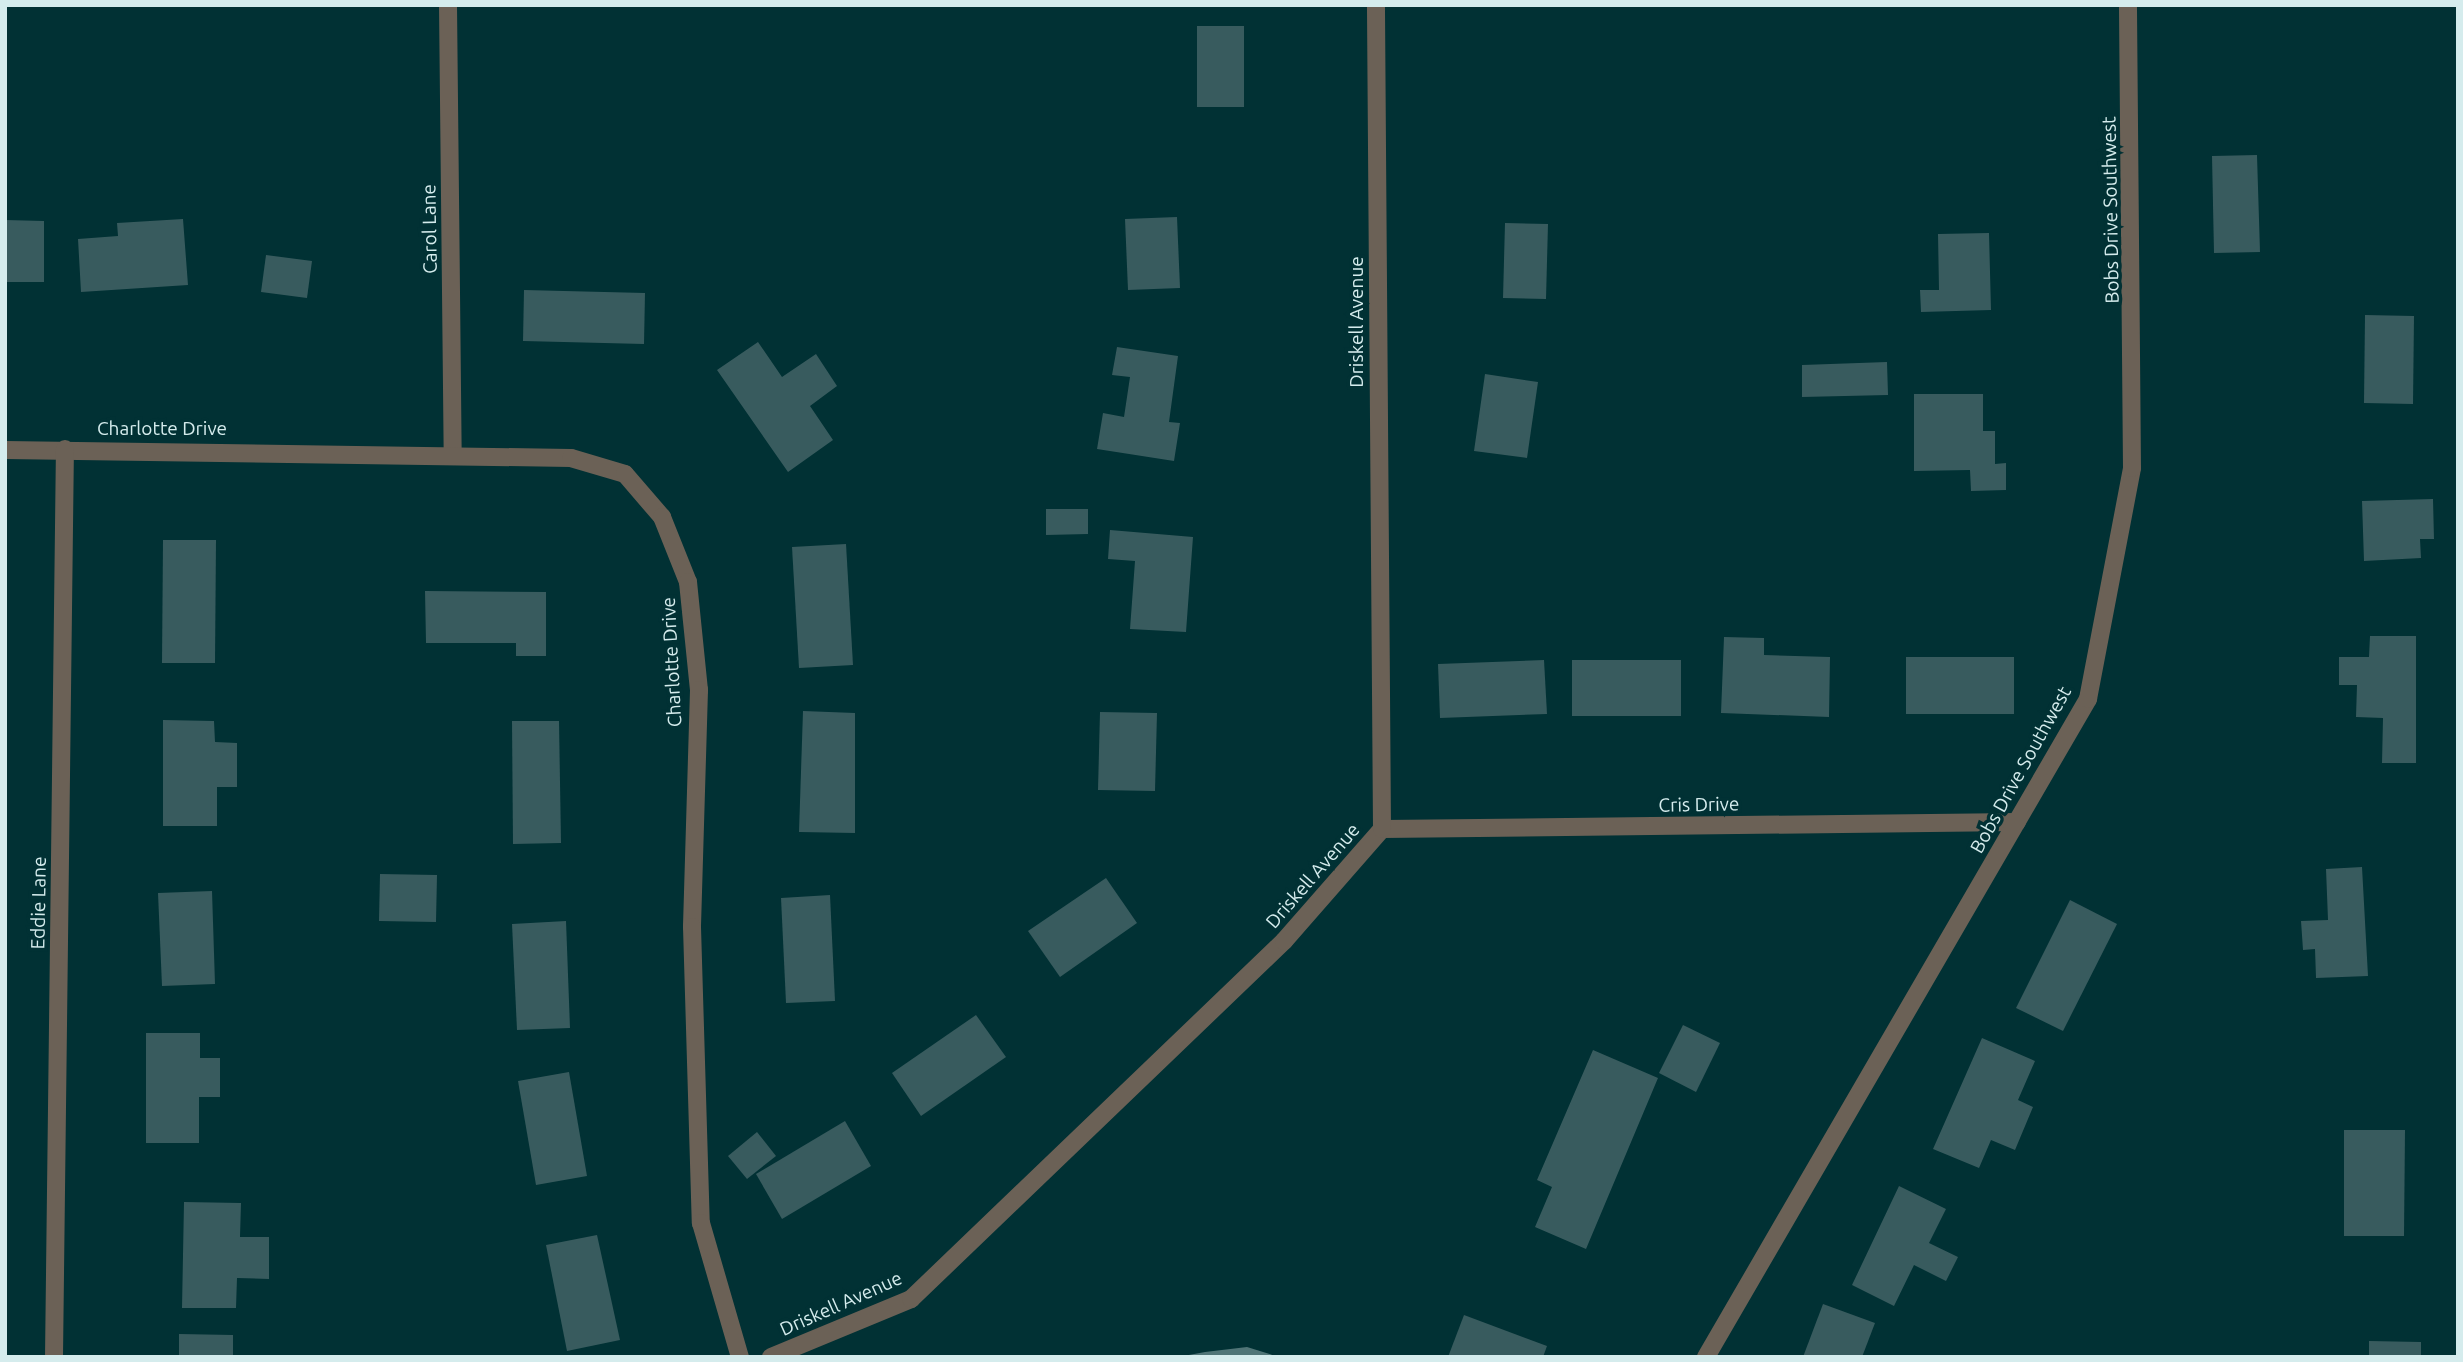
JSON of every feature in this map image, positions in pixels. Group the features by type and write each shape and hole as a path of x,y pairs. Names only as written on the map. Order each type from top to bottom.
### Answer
{"street":[{"name":"Carol Lane","path":"448,5 453,452"},
{"name":"Driskell Avenue","path":"771,1357 911,1299 1284,941 1382,829 1376,5"},
{"name":"Bobs Drive Southwest","path":"1706,1357 2088,699 2132,468 2128,5"},
{"name":"Eddie Lane","path":"54,1357 65,449"},
{"name":"Charlotte Drive","path":"5,450 453,452 571,458 625,474 663,517 688,582 699,690 692,927 701,1223 740,1357"},
{"name":"Cris Drive","path":"1382,829 2017,822"}],"water":[{"path":"1247,1347 1279,1357 1178,1357 1205,1352"}],"building":[{"path":"1197,26 1244,26 1244,107 1197,107"},
{"path":"2257,155 2260,252 2214,253 2212,156"},
{"path":"1177,217 1180,288 1128,290 1125,219"},
{"path":"183,219 188,285 81,292 78,239 118,236 117,223"},
{"path":"5,220 44,221 44,282 5,282"},
{"path":"1505,223 1548,224 1546,299 1503,298"},
{"path":"1989,233 1991,310 1921,312 1920,290 1939,290 1938,234"},
{"path":"266,255 312,261 307,298 261,292"},
{"path":"524,290 645,293 644,344 523,341"},
{"path":"2365,315 2414,316 2413,404 2364,403"},
{"path":"758,342 782,377 816,354 837,386 810,406 833,440 788,472 717,370"},
{"path":"1117,347 1178,356 1169,422 1180,423 1174,461 1097,449 1103,413 1124,417 1130,377 1112,375"},
{"path":"1887,362 1888,395 1802,397 1802,365"},
{"path":"1485,374 1538,382 1527,458 1474,451"},
{"path":"1914,394 1983,394 1983,431 1995,431 1995,464 2006,463 2006,490 1971,491 1970,470 1914,471"},
{"path":"2433,499 2434,539 2420,539 2421,558 2364,561 2362,501"},
{"path":"1046,509 1088,509 1088,534 1046,535"},
{"path":"1110,530 1193,537 1186,632 1130,629 1135,561 1108,559"},
{"path":"163,540 216,540 215,663 162,663"},
{"path":"846,544 853,665 799,668 792,547"},
{"path":"425,591 546,592 546,656 516,656 516,643 426,643"},
{"path":"2370,636 2416,636 2416,763 2382,763 2383,718 2356,717 2357,685 2339,685 2339,657 2369,657"},
{"path":"1724,637 1764,638 1764,655 1830,657 1829,717 1721,713"},
{"path":"1906,657 2014,657 2014,714 1906,714"},
{"path":"1544,660 1547,714 1440,718 1438,664"},
{"path":"1572,660 1681,660 1681,716 1572,716"},
{"path":"803,711 855,713 855,833 799,832"},
{"path":"1100,712 1157,713 1155,791 1098,790"},
{"path":"163,720 214,721 215,742 237,743 237,787 217,787 217,826 163,826"},
{"path":"512,721 559,721 561,843 513,844"},
{"path":"2362,867 2368,976 2316,978 2315,949 2303,950 2301,921 2328,920 2326,869"},
{"path":"380,874 437,875 436,922 379,921"},
{"path":"1106,878 1137,923 1060,977 1028,931"},
{"path":"212,891 215,984 162,986 158,893"},
{"path":"830,895 835,1001 786,1003 781,898"},
{"path":"2070,900 2117,924 2063,1031 2016,1008"},
{"path":"566,921 570,1028 517,1030 512,924"},
{"path":"976,1015 1006,1057 921,1116 892,1073"},
{"path":"1683,1025 1720,1043 1696,1092 1659,1073"},
{"path":"146,1033 200,1033 200,1058 220,1058 220,1097 199,1097 199,1143 146,1143"},
{"path":"1982,1038 2035,1061 2018,1100 2033,1107 2015,1150 1991,1140 1979,1168 1933,1149"},
{"path":"1593,1050 1658,1078 1586,1249 1535,1227 1552,1187 1537,1180"},
{"path":"569,1072 587,1176 536,1185 518,1081"},
{"path":"845,1121 871,1166 782,1219 756,1174"},
{"path":"2344,1130 2405,1130 2404,1236 2344,1236"},
{"path":"757,1132 776,1156 747,1179 728,1156"},
{"path":"1899,1186 1946,1209 1929,1243 1958,1257 1946,1281 1914,1265 1894,1306 1852,1285"},
{"path":"184,1202 241,1203 240,1237 269,1237 269,1279 237,1278 236,1308 182,1308"},
{"path":"597,1235 620,1340 567,1351 546,1245"},
{"path":"1823,1304 1875,1323 1862,1357 1803,1357"},
{"path":"1464,1315 1547,1346 1543,1357 1448,1357"},
{"path":"179,1334 233,1335 233,1357 179,1357"},
{"path":"2369,1341 2421,1342 2421,1357 2369,1357"}]}
